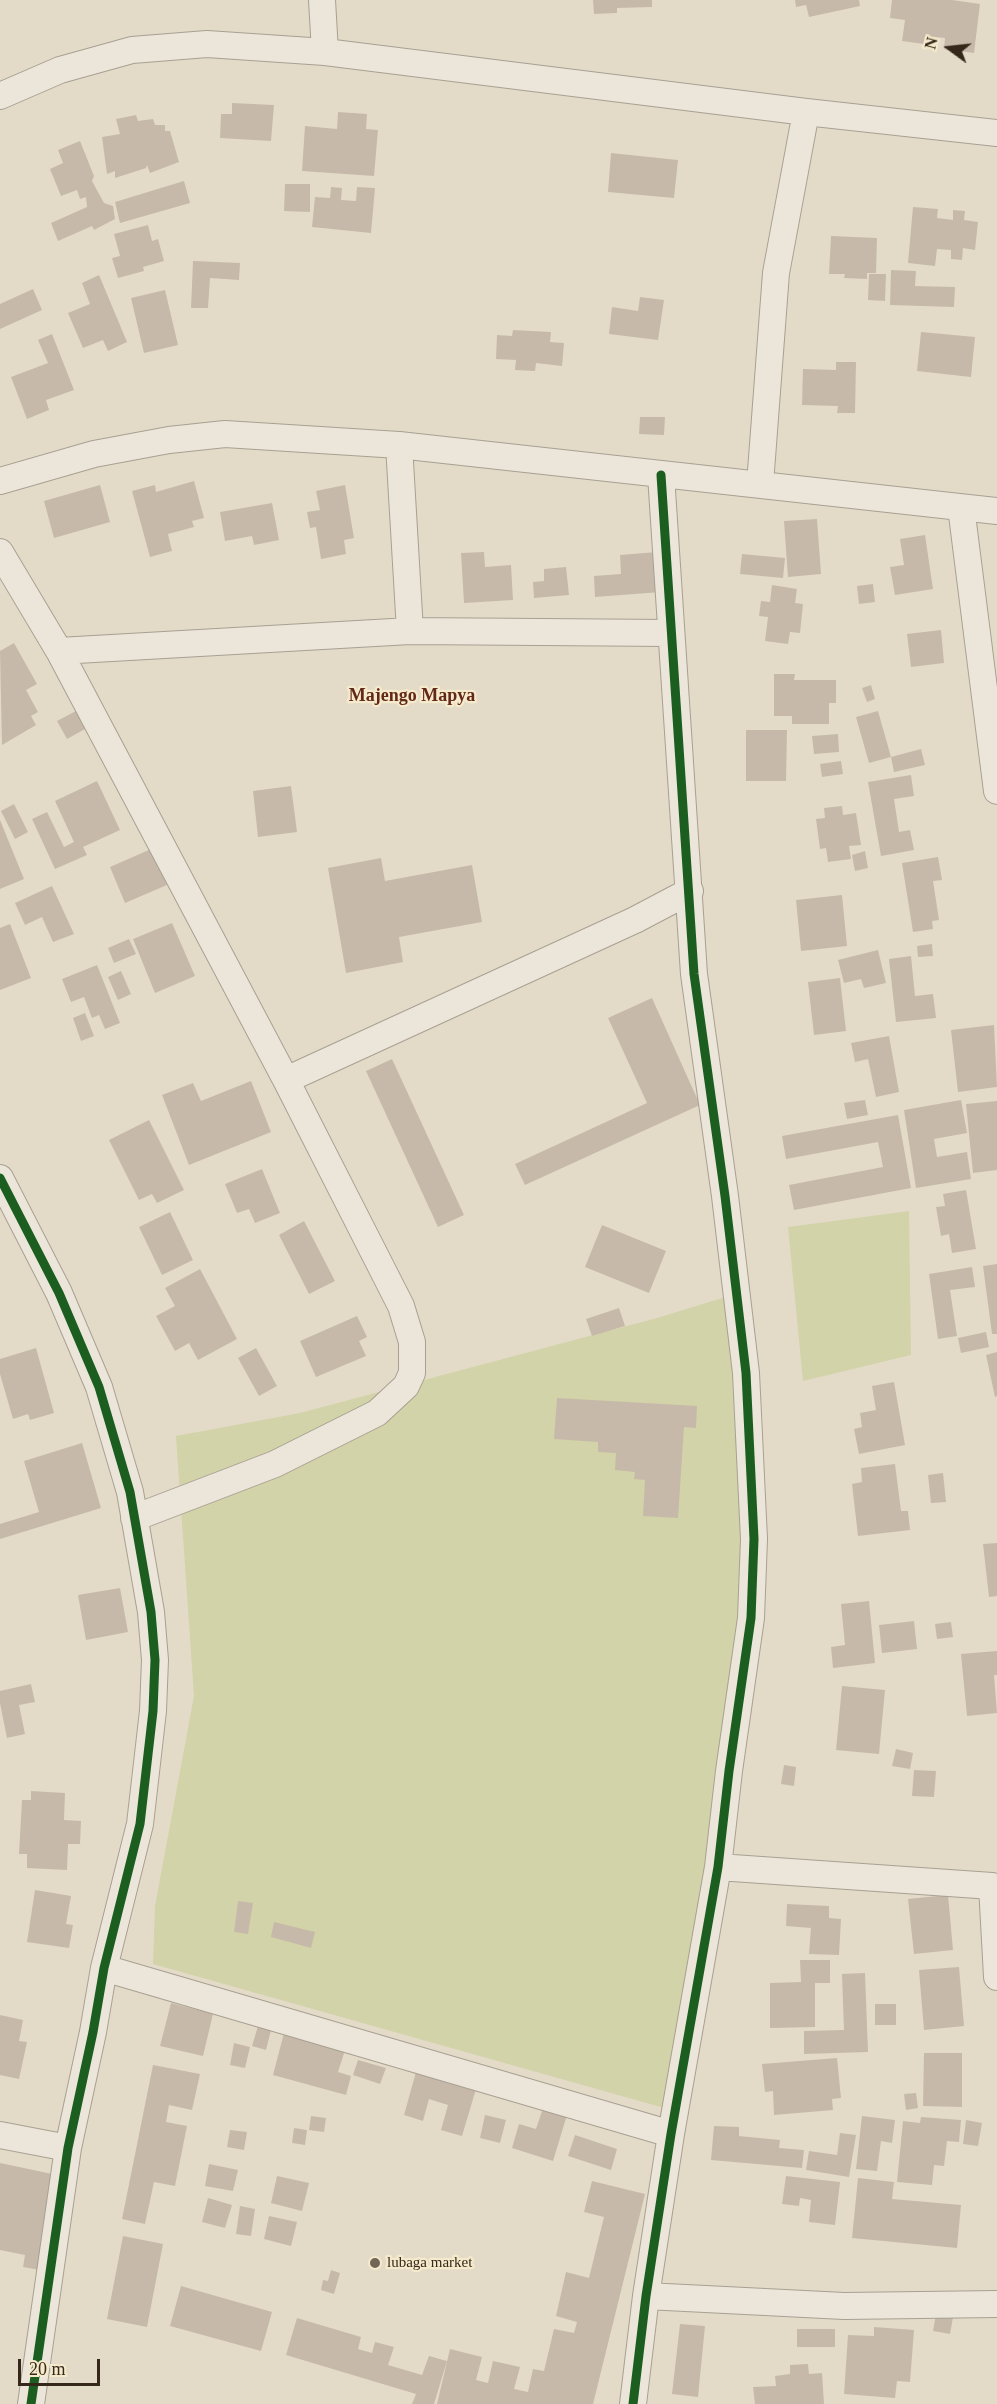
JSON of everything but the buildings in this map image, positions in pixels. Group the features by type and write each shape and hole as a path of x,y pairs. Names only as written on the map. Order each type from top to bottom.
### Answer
{"street":[{"path":"322,0 325,52"},
{"path":"0,96 60,70 132,50 207,44 325,52 806,112 997,133"},
{"path":"760,484 776,273 806,112"},
{"path":"0,481 94,454 169,440 225,434 399,445 997,511"},
{"path":"399,445 410,631"},
{"path":"633,2404 646,2296 671,2134 718,1867 751,1618 754,1539 746,1373 725,1196 694,974 661,475"},
{"path":"961,507 997,791"},
{"path":"0,552 59,651 286,1080 401,1306 412,1342 413,1363 410,1380 377,1413 275,1464 134,1518"},
{"path":"59,651 410,631 670,633"},
{"path":"286,1080 624,924 690,891"},
{"path":"0,1178 58,1293 99,1387 130,1492 151,1612 155,1660 153,1712 140,1824 104,1968 68,2148 31,2404"},
{"path":"718,1867 992,1886 997,1977"},
{"path":"104,1968 671,2134"},
{"path":"0,2135 68,2148"},
{"path":"646,2296 844,2306 997,2304"}],"green space":[{"path":"909,1211 911,1355 803,1381 788,1227"},
{"path":"742,1292 753,1564 682,2113 153,1964 155,1906 194,1696 176,1436 300,1413 657,1318"}],"cycle path":[{"path":"633,2404 646,2296 671,2134 718,1867 751,1618 754,1539 746,1373 725,1196 694,974 661,475"},
{"path":"0,1178 59,1293 99,1387 130,1492 151,1612 155,1660 153,1711 140,1824 104,1968 68,2148 31,2404"}],"place":[{"name":"lubaga market","path":"375,2263"}],"district":[{"name":"Majengo Mapya","path":"412,696"}]}
